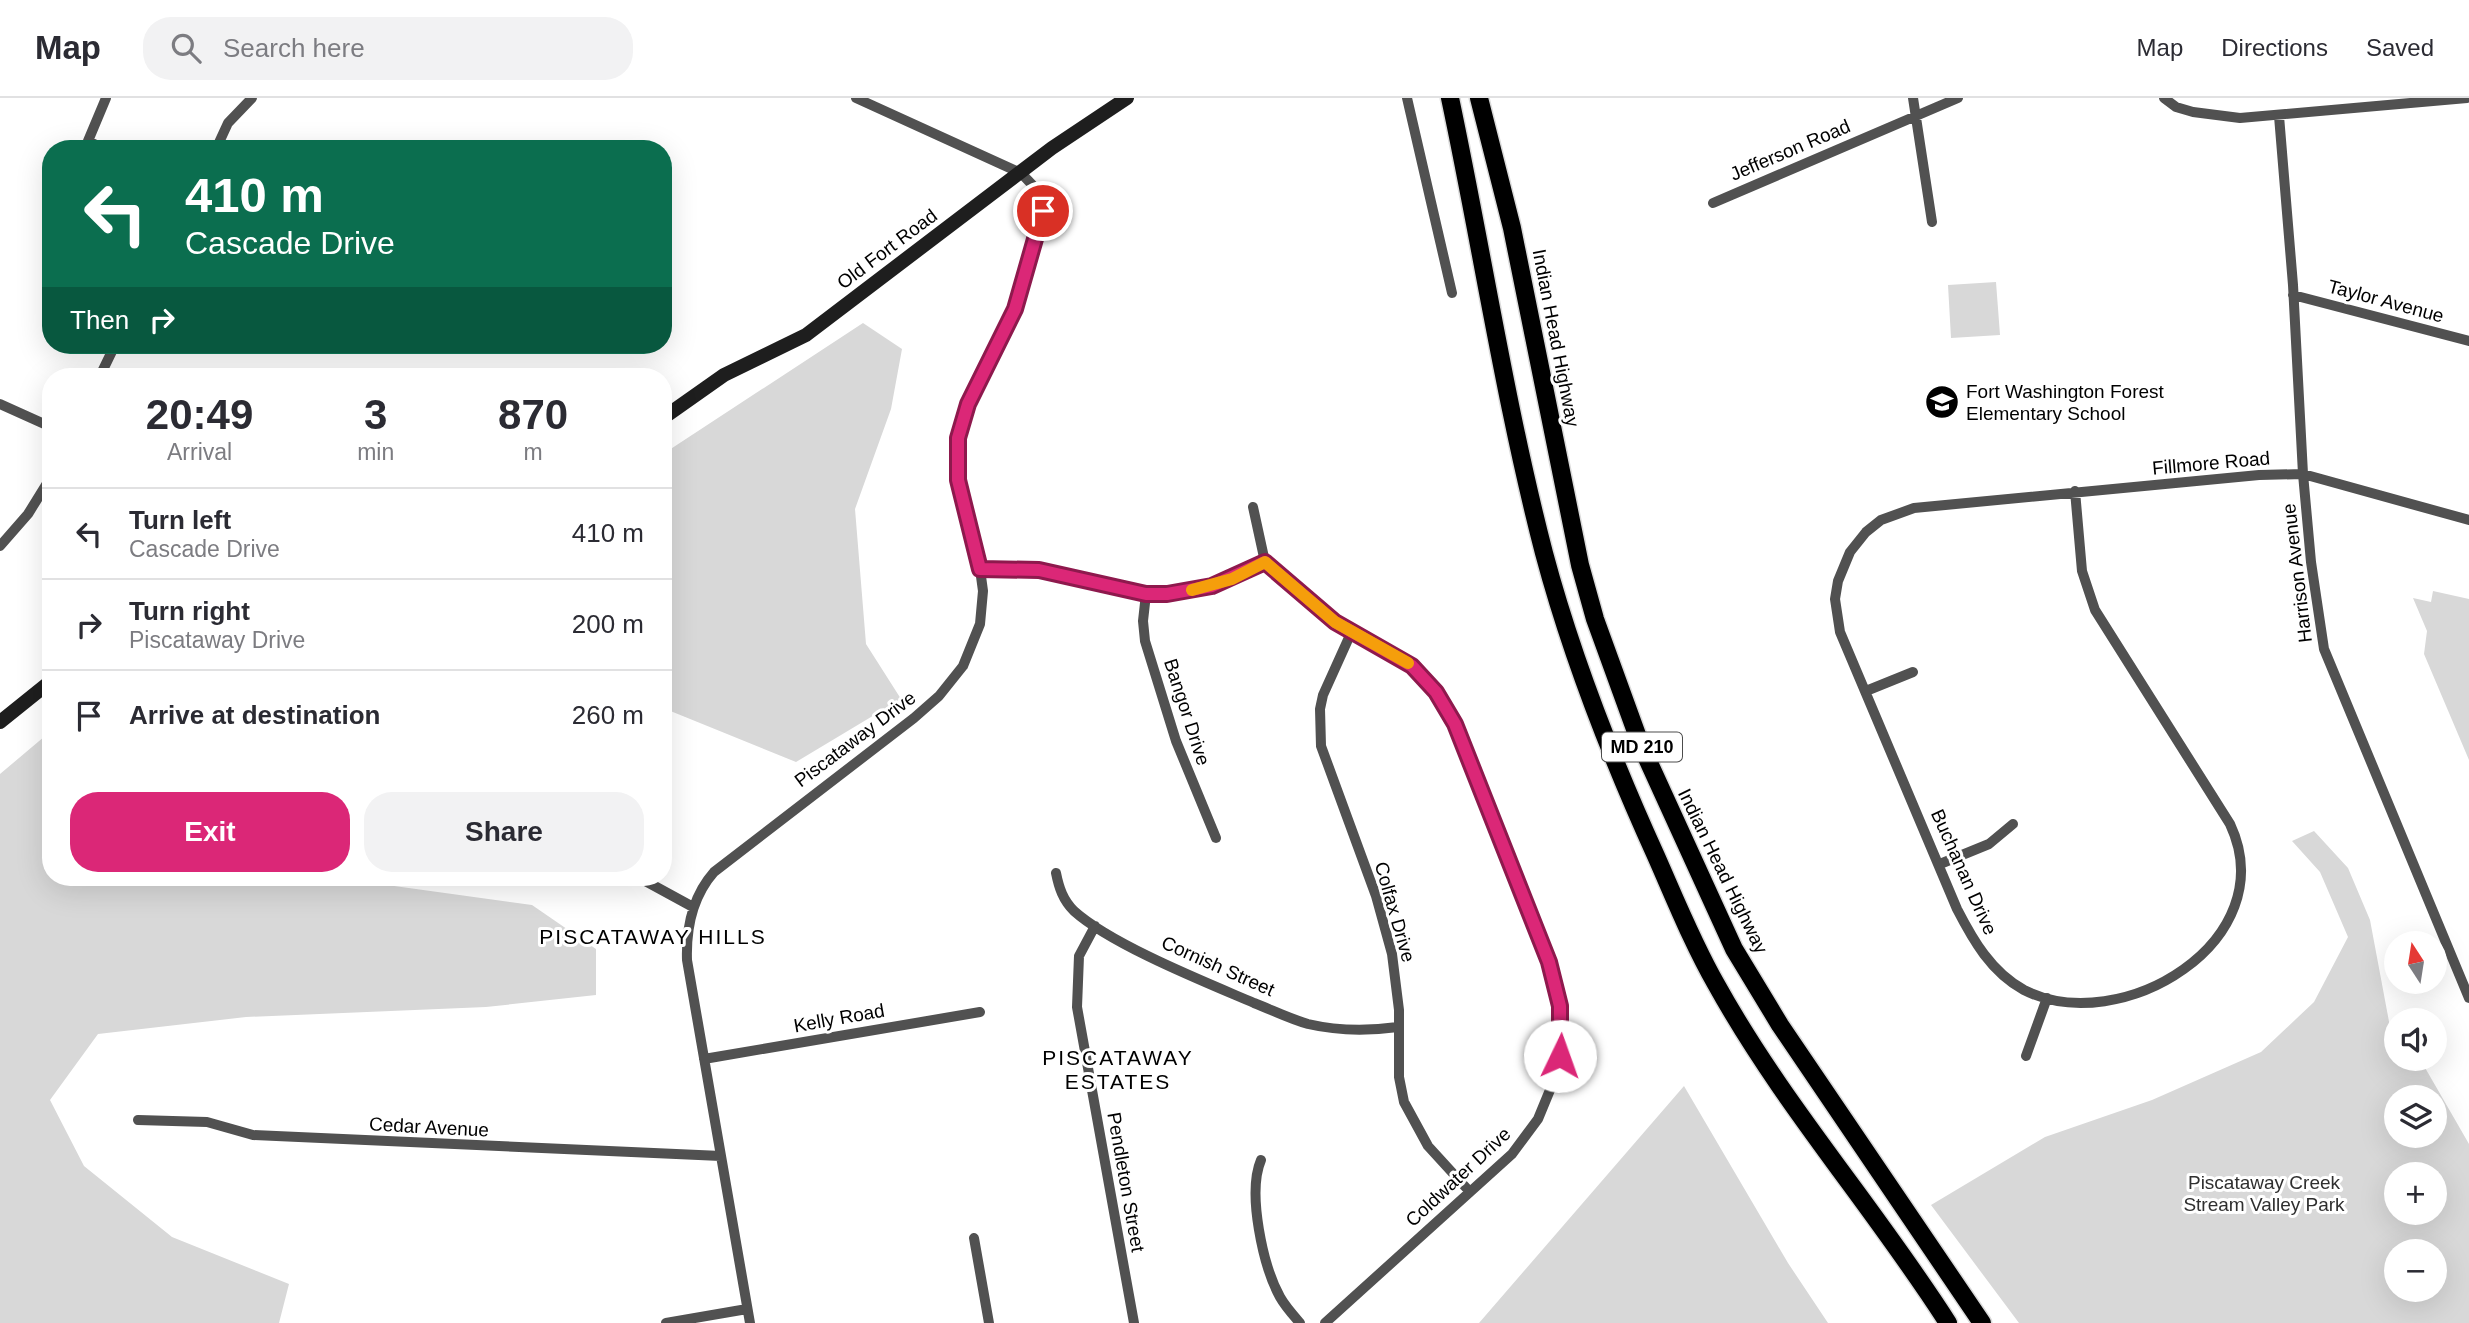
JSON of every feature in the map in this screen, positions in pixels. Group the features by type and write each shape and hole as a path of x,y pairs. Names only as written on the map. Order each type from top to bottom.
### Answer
{"highway":[{"name":"MD 210","path":"1450,98 1484,274 1544,552 1584,684 1608,746 1715,983 1803,1124 1902,1251 1948,1323"},
{"name":"Indian Head Highway","path":"1479,98 1512,228 1580,565 1611,664 1640,743 1734,948 1780,1026 1982,1323"}],"main road":[{"name":"Old Fort Road","path":"672,412 724,375 806,335 1085,124 1127,98"},
{"path":"0,722 42,688"}],"street":[{"path":"88,140 106,98"},
{"path":"220,140 228,123 252,98"},
{"path":"1407,98 1451,293"},
{"path":"1913,98 1932,222"},
{"name":"Jefferson Road","path":"1713,203 1958,98"},
{"path":"2164,98 2176,107 2216,117 2278,116 2467,98"},
{"path":"860,99 1021,173"},
{"name":"Harrison Avenue","path":"2278,116 2293,295 2303,474 2317,611 2332,675 2469,998"},
{"name":"Piscataway Drive","path":"750,1323 687,960 687,935 693,907 707,878 723,863 914,718 946,688 963,666 976,639 982,609 980,569 958,480 958,438 968,404 1015,309 1041,227 1043,211 1040,193 1021,173"},
{"name":"Taylor Avenue","path":"2293,295 2469,341"},
{"path":"0,404 42,423"},
{"name":"Fillmore Road","path":"1951,503 2259,475 2303,474 2469,520"},
{"path":"0,546 28,514 42,491"},
{"name":"Buchanan Drive","path":"1951,503 1914,508 1881,520 1857,542 1838,581 1836,614 1843,642 1957,909 1977,947 2015,983 2047,998 2078,1003 2134,995 2168,977 2214,944 2228,926 2237,905 2243,877 2237,838 2230,824 2095,610 2084,583 2075,491"},
{"path":"980,569 1039,570 1146,594 1182,592 1212,586 1265,562 1253,507"},
{"name":"Coldwater Drive","path":"1265,562 1314,606 1351,633 1373,641 1412,666 1436,692 1455,724 1549,962 1557,993 1562,1040 1557,1073 1547,1100 1512,1154 1325,1323"},
{"name":"Bangor Drive","path":"1146,594 1143,621 1145,641 1176,741 1216,838"},
{"name":"Colfax Drive","path":"1351,633 1323,695 1321,746 1385,927 1397,989 1399,1077 1409,1116 1428,1146 1470,1192"},
{"path":"1866,691 1913,672"},
{"path":"1940,864 1989,844 2013,824"},
{"name":"Cornish Street","path":"1056,873 1060,890 1069,905 1095,926 1224,991 1299,1022 1357,1030 1398,1027"},
{"path":"654,886 693,907"},
{"name":"Pendleton Street","path":"1095,926 1079,956 1077,1007 1134,1323"},
{"path":"2026,1056 2047,998"},
{"name":"Kelly Road","path":"704,1059 980,1012"},
{"name":"Cedar Avenue","path":"138,1120 207,1122 253,1135 721,1156"},
{"path":"1261,1160 1255,1174 1255,1191 1268,1264 1280,1298 1300,1323"},
{"path":"974,1238 989,1323"},
{"path":"666,1323 747,1309"}],"green space":[{"path":"1996,282 2000,335 1951,338 1948,285"},
{"path":"863,323 902,349 891,409 855,509 866,644 901,699 796,762 672,712 672,448"},
{"path":"2433,591 2469,599 2469,760 2424,654 2427,631 2413,598 2431,602"},
{"path":"42,739 42,886 394,886 532,905 596,949 596,995 486,1007 246,1017 98,1034 50,1100 84,1166 172,1237 289,1284 279,1323 0,1323 0,774"},
{"name":"Piscataway Creek Stream Valley Park","path":"2314,831 2348,868 2370,920 2386,1008 2384,1008 2384,1071 2427,1071 2435,1085 2384,1085 2384,1148 2447,1148 2447,1106 2469,1144 2469,1323 2019,1323 1931,1205 2045,1137 2152,1100 2261,1052 2314,1002 2348,937 2320,872 2292,841"},
{"path":"1684,1086 1788,1263 1828,1323 1479,1323"}],"slow traffic":[{"path":"1192,590 1232,579 1265,562 1335,622 1351,633 1393,652 1408,663"}],"place":[{"name":"Fort Washington Forest Elementary School","path":"1942,402"}],"district":[{"name":"PISCATAWAY HILLS","path":"653,936"},
{"name":"PISCATAWAY ESTATES","path":"1118,1069"}],"route":[{"path":"1043,211 1041,227 1015,309 960,425 957,447 958,480 980,569 1039,570 1146,594 1167,594 1212,586 1265,562 1335,622 1351,633 1393,652 1412,666 1436,692 1455,724 1549,962 1560,1006 1560,1056"}]}
